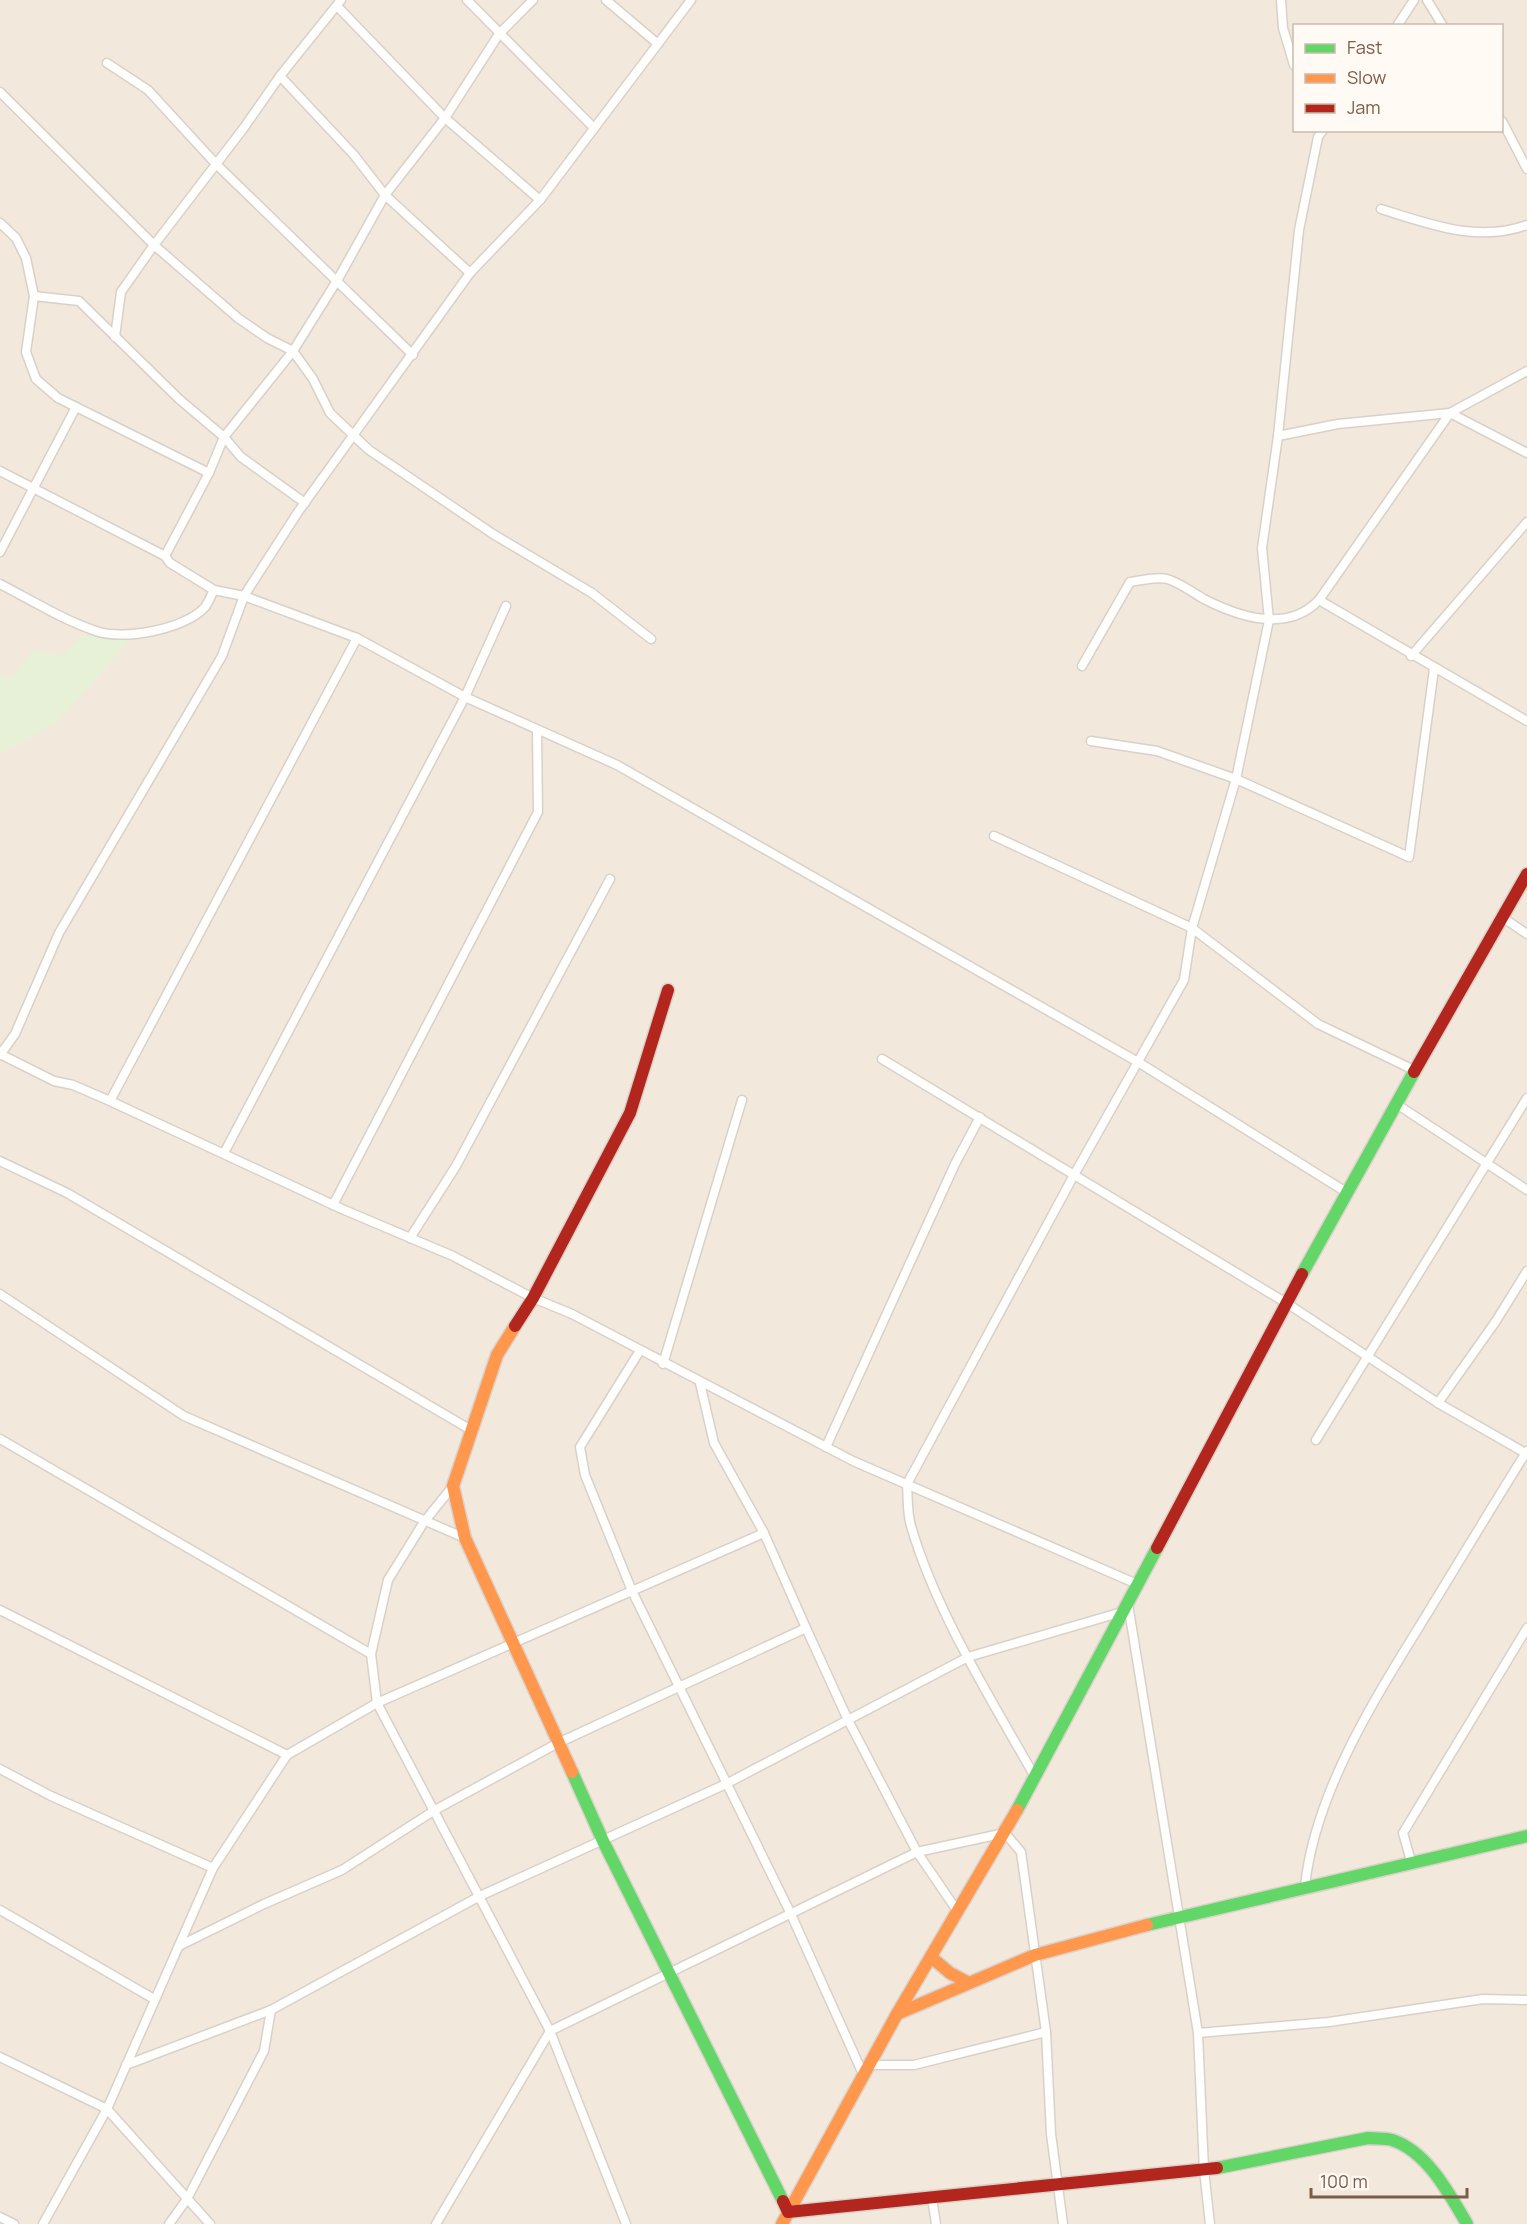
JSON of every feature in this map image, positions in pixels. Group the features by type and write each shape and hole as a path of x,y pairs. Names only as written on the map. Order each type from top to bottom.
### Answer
{"main road":[{"path":"782,2224 897,2014 1005,1833 1346,1192 1398,1105 1527,874"},
{"path":"668,990 630,1113 533,1298 497,1356 453,1486 465,1538 603,1841 788,2212"},
{"path":"897,2014 1035,1955 1179,1916 1527,1836"},
{"path":"931,1957 950,1973 969,1983"},
{"path":"788,2212 1059,2187 1204,2170 1368,2138 1392,2140 1411,2150 1451,2196 1467,2224"}],"street":[{"path":"467,0 594,128"},
{"path":"165,556 210,473 224,437 293,351 338,279 385,195 445,118 499,34 533,0"},
{"path":"606,0 658,44"},
{"path":"691,0 540,200 470,273 356,435 305,503 244,596 222,656 59,933 15,1034 0,1054 54,1081 72,1085 110,1101 333,1205 453,1256 533,1298 572,1314 639,1352 826,1448 1137,1584"},
{"path":"1281,0 1283,28 1293,62"},
{"path":"1398,24 1414,0"},
{"path":"1427,0 1442,24"},
{"path":"115,337 121,292 280,76 339,3 445,118 540,200"},
{"path":"107,63 148,90 216,164 338,279 413,355"},
{"path":"280,76 354,155 385,195 470,273"},
{"path":"0,92 154,245 238,318 267,338 293,351 313,379 330,413 356,435 369,450 493,534 592,593 651,639"},
{"path":"1503,123 1527,169"},
{"path":"1035,1777 968,1657 938,1592 910,1524 907,1484 1074,1175 1185,980 1192,928 1236,779 1269,620 1262,548 1278,436 1299,231 1319,133"},
{"path":"1381,209 1474,234 1506,233 1527,225"},
{"path":"0,224 16,238 26,258 34,296 26,352 36,379 58,398 210,473"},
{"path":"34,296 79,301 179,399 224,437 258,472 305,503"},
{"path":"1278,436 1338,424 1450,413 1527,371"},
{"path":"0,552 76,407"},
{"path":"1450,413 1527,453"},
{"path":"1082,666 1130,582 1166,579 1219,607 1269,620 1296,617 1308,611 1319,600 1450,413"},
{"path":"0,471 165,556 170,563 214,590 244,596 357,638 465,696 617,765 1138,1062 1346,1192"},
{"path":"1411,656 1527,522"},
{"path":"0,584 97,632 121,634 145,632 184,622 205,607 214,590"},
{"path":"1319,600 1411,656 1527,721"},
{"path":"224,1153 465,696 506,606"},
{"path":"110,1101 357,638"},
{"path":"1091,741 1157,751 1236,779 1409,857 1434,669"},
{"path":"333,1205 538,812 537,730"},
{"path":"994,836 1192,928 1318,1024 1416,1071"},
{"path":"410,1238 456,1166 610,879"},
{"path":"1502,917 1527,934"},
{"path":"882,1059 1288,1304 1369,1355 1438,1403 1526,1453 1371,1707 1327,1795 1307,1861 1305,1886"},
{"path":"1316,1440 1527,1098"},
{"path":"663,1364 742,1100"},
{"path":"1398,1105 1527,1190"},
{"path":"826,1448 955,1164 980,1117"},
{"path":"0,1161 67,1193 471,1431"},
{"path":"1438,1403 1496,1321 1527,1271"},
{"path":"0,1294 184,1416 465,1538"},
{"path":"639,1352 580,1447 585,1475 632,1591 866,2070 914,2065 1046,2032"},
{"path":"700,1383 714,1443 764,1533 848,1720 917,1852 958,1912"},
{"path":"0,1439 371,1654"},
{"path":"453,1486 424,1522 388,1580 371,1654 377,1703 550,2031 626,2224"},
{"path":"43,2224 106,2109 213,1868 287,1755 377,1703 764,1533"},
{"path":"126,2065 271,2010 480,1896 726,1784 968,1657 1125,1607 1198,2033 1204,2170 1210,2224"},
{"path":"0,1610 287,1755"},
{"path":"178,1946 264,1904 342,1870 435,1810 558,1743 806,1628"},
{"path":"1411,1861 1403,1833 1527,1628"},
{"path":"0,1769 51,1796 213,1868"},
{"path":"436,2224 550,2031 917,1852 1005,1833 1021,1852 1046,2032 1051,2134 1063,2224"},
{"path":"0,1910 154,1999"},
{"path":"1198,2033 1329,2022 1484,1999 1527,2000"},
{"path":"169,2224 187,2199 264,2051 271,2010"},
{"path":"0,2056 106,2109 210,2224"},
{"path":"932,2198 936,2224"},
{"path":"0,2217 14,2224"}],"shaded area":[{"path":"0,0 1527,0 1527,2224 0,2224"}],"green space":[{"path":"82,636 132,638 59,721 0,754 0,675 12,679 32,650 60,656"}],"traffic: fast":[{"path":"1302,1274 1414,1072"},
{"path":"1017,1810 1157,1548"},
{"path":"572,1772 603,1841 783,2201"},
{"path":"1147,1925 1527,1836"},
{"path":"1217,2168 1368,2138 1392,2140 1405,2146 1427,2164 1467,2224"}],"traffic: slow":[{"path":"515,1326 497,1355 453,1486 465,1538 572,1772"},
{"path":"782,2224 897,2014 1017,1810"},
{"path":"897,2014 1035,1955 1147,1925"},
{"path":"931,1957 950,1973 969,1983"}],"traffic: jam":[{"path":"1414,1072 1527,874"},
{"path":"515,1326 533,1298 630,1113 668,990"},
{"path":"1157,1548 1302,1274"},
{"path":"783,2201 788,2212 1217,2168"}]}
